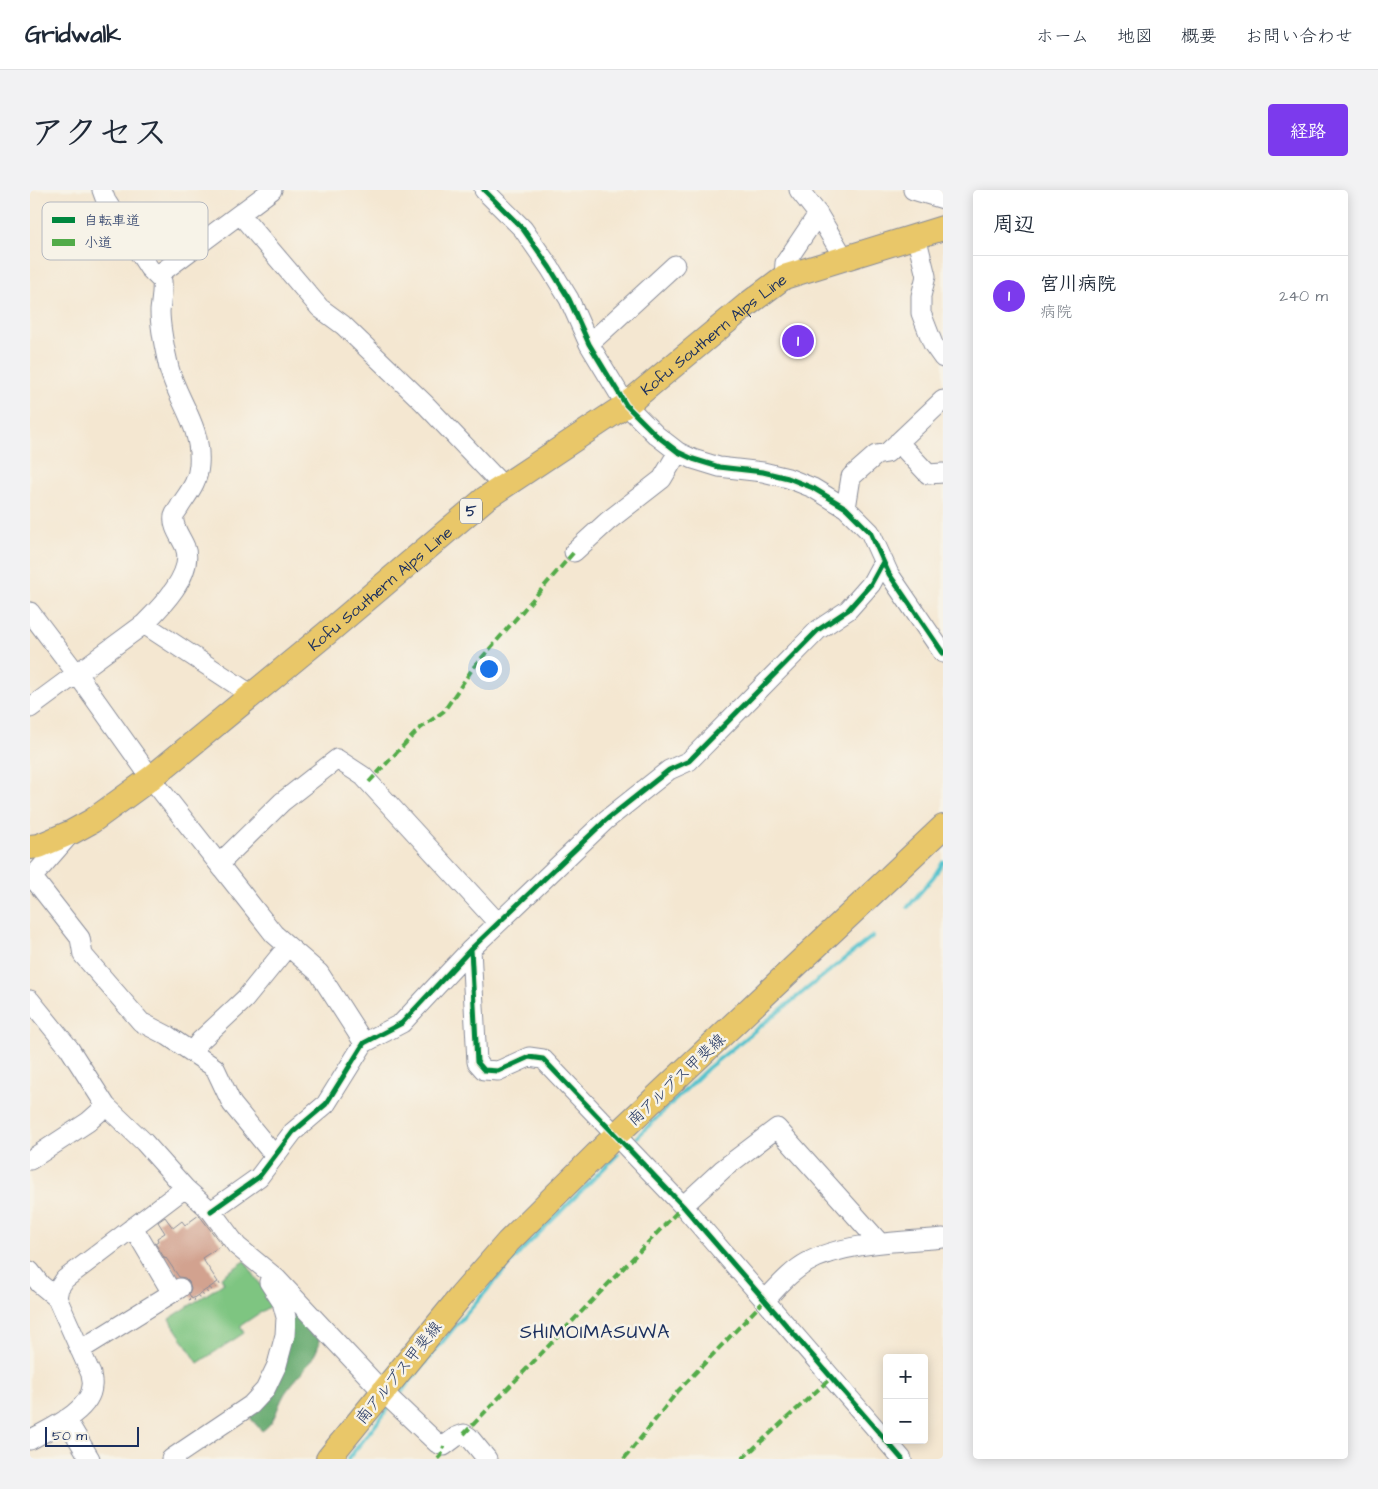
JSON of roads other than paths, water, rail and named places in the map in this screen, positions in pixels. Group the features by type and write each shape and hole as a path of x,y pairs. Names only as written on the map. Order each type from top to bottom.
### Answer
{"main road":[{"name":"Kofu Southern Alps Line","path":"30,847 39,846 92,821 151,778 486,498 626,405 784,277 943,228"},
{"name":"南アルプス甲斐線","path":"328,1459 382,1391 508,1242 616,1135 943,827"}],"street":[{"path":"208,238 272,190"},
{"path":"484,190 523,229 544,260 569,299 589,344 626,405 656,435 678,452 692,459 719,467 763,472 788,478 813,488 846,508 870,532 889,574 943,653"},
{"path":"913,190 943,199"},
{"path":"804,192 844,258"},
{"path":"240,214 320,308 343,325 424,403 503,486"},
{"path":"784,277 785,263 818,214"},
{"path":"916,236 926,276 921,296 921,313 933,344 943,358"},
{"path":"30,708 144,624 160,608 185,573 188,558 175,527 174,515 195,484 199,466 199,449 192,421 170,370 166,352 160,312 163,292 162,281 144,260"},
{"path":"158,275 178,260"},
{"path":"589,344 675,265"},
{"path":"846,508 851,477 876,455 887,453 943,400"},
{"path":"898,442 928,474 943,473"},
{"path":"574,552 608,520 662,479 678,452"},
{"path":"211,1211 259,1177 293,1132 326,1104 364,1043 402,1024 471,949 606,820 668,770 688,761 818,630 848,610 871,584 883,562"},
{"path":"30,612 151,778 220,863 274,934 319,973 364,1043"},
{"path":"144,624 252,695"},
{"path":"220,863 282,802 337,759 363,776 498,923"},
{"path":"72,832 31,879 80,938 83,955 141,1022 168,1036 214,1068 232,1104 274,1155"},
{"path":"192,1052 206,1035 245,999 288,946"},
{"path":"471,949 477,1062 484,1070 498,1071 529,1057 543,1059 683,1206 902,1459"},
{"path":"30,1000 69,1048 106,1106 144,1142 184,1188 211,1211 237,1246 267,1271 382,1391 437,1443 444,1446 456,1437 464,1434 487,1459"},
{"path":"30,1160 88,1122 106,1106"},
{"path":"683,1206 723,1170 777,1128 880,1243"},
{"path":"57,1298 59,1288 65,1279 184,1188"},
{"path":"80,1350 176,1290 160,1263 133,1227"},
{"path":"765,1300 789,1276 807,1262 836,1251 880,1243 943,1238"},
{"path":"30,1271 40,1284 57,1298 91,1374 92,1386 89,1398 72,1416 30,1440"},
{"path":"171,1459 251,1405 265,1390 277,1365 285,1335 286,1317 282,1302 268,1280 267,1271"},
{"path":"66,1419 90,1459"}],"waterway":[{"path":"908,907 943,862"},
{"path":"637,1137 708,1068 873,936"},
{"path":"398,1396 453,1329 524,1248 618,1154"},
{"path":"348,1459 389,1408"}],"place":[{"name":"宮川病院","path":"798,341"}],"district":[{"name":"SHIMOIMASUWA","path":"595,1331"}]}
